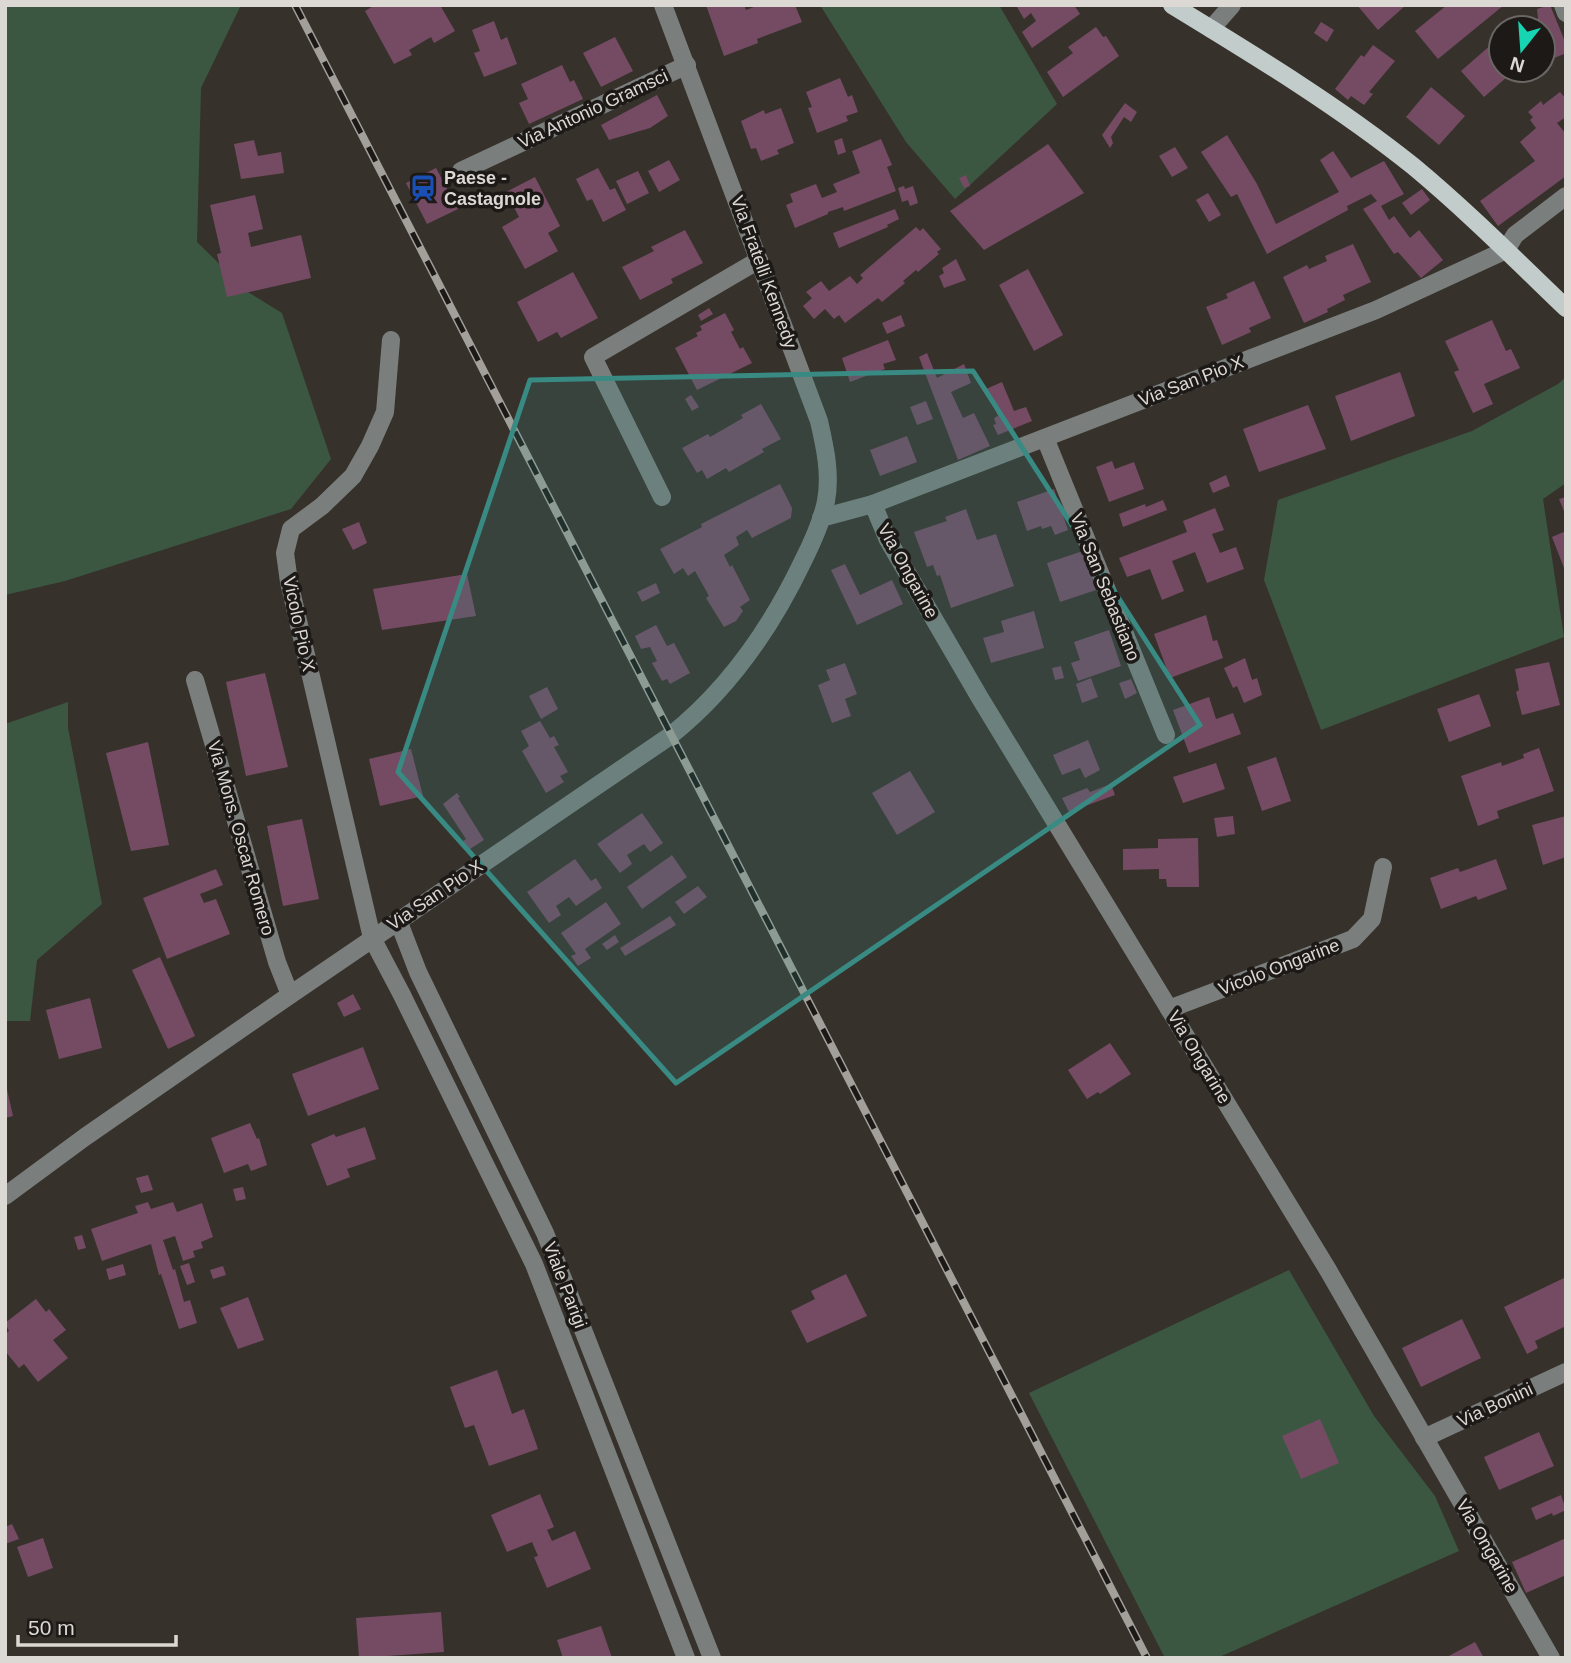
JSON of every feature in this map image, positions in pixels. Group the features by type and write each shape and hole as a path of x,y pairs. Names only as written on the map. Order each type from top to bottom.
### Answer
{"main road":[{"path":"1172,5 1360,126 1414,167 1566,308"}],"street":[{"name":"Via Fratelli Kennedy","path":"663,5 819,421 828,477 826,501 812,543"},
{"path":"1211,29 1232,5"},
{"path":"1563,5 1566,13"},
{"name":"Via Antonio Gramsci","path":"461,171 687,65"},
{"path":"1506,250 1515,235 1566,196"},
{"name":"Via San Pio X","path":"873,504 1376,310 1506,250"},
{"path":"662,496 593,357 759,260"},
{"name":"Vicolo Pio X","path":"372,938 289,582 285,553 291,529 322,506 353,476 370,446 385,412 391,340"},
{"name":"Via San Sebastiano","path":"1045,438 1166,735"},
{"name":"Via Ongarine","path":"821,518 873,504 888,540 980,698 1328,1270 1551,1658"},
{"name":"Via San Pio X","path":"5,1196 85,1137 670,736 695,716 748,656 781,603 812,543"},
{"name":"Via Mons. Oscar Romero","path":"195,680 277,962 290,995"},
{"name":"Vicolo Ongarine","path":"1169,1009 1353,939 1372,919 1383,867"},
{"name":"Viale Parigi","path":"398,920 418,972 545,1233 712,1658"},
{"name":"Viale Parigi","path":"372,938 444,1078 534,1264 686,1658"},
{"name":"Via Bonini","path":"1424,1438 1566,1371"}],"highlighted area":[{"path":"973,371 1200,725 676,1083 398,772 530,380"}],"green space":[{"path":"5,5 241,5 201,88 197,242 248,292 282,313 331,459 291,509 65,581 5,595"},
{"path":"820,5 999,5 1057,104 955,199 906,142"},
{"path":"1566,377 1566,483 1543,499 1564,637 1321,730 1264,580 1278,500 1472,431"},
{"path":"68,702 68,728 102,904 37,960 30,1021 5,1021 5,724"},
{"path":"1289,1270 1374,1416 1435,1496 1459,1551 1217,1658 1165,1658 1029,1393"}],"building":[{"path":"375,5 440,5 455,31 434,43 431,37 409,50 412,55 394,64 365,11"},
{"path":"706,5 744,5 746,10 759,5 795,5 802,22 757,39 758,43 724,56"},
{"path":"1074,5 1080,14 1032,48 1022,32 1036,21 1031,13 1024,19 1017,7"},
{"path":"1357,5 1406,5 1378,30"},
{"path":"1447,5 1504,5 1493,14 1487,14 1487,19 1438,59 1415,31"},
{"path":"1550,5 1554,14 1538,14 1537,9"},
{"path":"494,21 501,40 507,37 517,64 484,77 474,53 480,51 472,30"},
{"path":"1321,22 1334,30 1327,42 1314,33"},
{"path":"1557,22 1566,44 1566,53 1557,57"},
{"path":"1096,27 1103,37 1106,36 1119,56 1063,97 1047,72 1073,53 1068,47"},
{"path":"615,37 633,71 601,87 583,53"},
{"path":"1373,45 1395,61 1369,92 1373,94 1364,105 1351,96 1348,100 1335,89 1361,55 1364,57"},
{"path":"1487,48 1487,84 1499,84 1484,97 1461,71"},
{"path":"562,65 570,82 574,80 583,99 529,124 519,103 528,99 521,84"},
{"path":"840,78 848,97 852,95 858,112 846,116 848,121 817,133 808,108 812,107 806,92"},
{"path":"1431,87 1465,116 1439,145 1406,117"},
{"path":"1560,92 1566,99 1566,117 1557,123 1566,134 1566,176 1498,226 1480,201 1535,161 1520,142 1536,128 1530,120 1533,117 1528,112 1541,101 1543,105"},
{"path":"657,95 668,116 650,128 609,140 601,125"},
{"path":"1125,103 1137,112 1131,122 1124,117 1111,137 1113,143 1110,148 1102,135"},
{"path":"781,108 794,143 777,150 779,154 761,161 756,148 751,149 741,121 764,110 765,114"},
{"path":"1227,135 1257,184 1276,224 1339,192 1320,160 1333,151 1351,178 1384,161 1404,194 1381,206 1389,220 1394,216 1410,238 1419,230 1443,260 1421,278 1398,252 1394,254 1363,209 1377,201 1371,194 1347,206 1348,210 1267,254 1237,194 1231,197 1201,152"},
{"path":"842,138 846,152 838,155 834,141"},
{"path":"881,139 892,165 887,167 896,191 844,211 843,207 828,212 795,228 786,205 793,202 790,194 816,184 822,198 837,192 833,184 860,173 852,151"},
{"path":"254,140 258,156 281,152 284,173 241,179 234,144"},
{"path":"1048,144 1084,193 984,250 950,211"},
{"path":"1175,147 1188,168 1172,177 1159,156"},
{"path":"669,160 680,180 659,192 648,171"},
{"path":"436,168 458,209 427,224 406,183"},
{"path":"598,168 610,190 615,188 626,210 603,222 592,199 587,201 576,179"},
{"path":"638,171 649,193 627,204 616,181"},
{"path":"966,175 970,186 964,188 959,178"},
{"path":"535,177 560,226 548,233 558,251 525,269 502,227 519,217 506,192"},
{"path":"904,186 905,189 913,186 918,203 910,206 908,200 902,202 898,188"},
{"path":"1422,189 1430,200 1411,215 1402,203"},
{"path":"1208,193 1221,215 1209,222 1196,200"},
{"path":"255,195 263,229 248,233 251,247 301,235 311,278 227,297 210,205"},
{"path":"895,209 899,219 887,225 888,227 839,248 833,233"},
{"path":"916,227 920,231 923,228 941,249 937,252 939,254 918,272 916,270 882,302 878,298 845,323 839,315 834,319 825,309 814,319 803,306 812,298 806,292 821,281 829,291 850,276 857,284 863,278 860,275"},
{"path":"685,230 703,263 671,279 673,283 640,300 622,267 654,251 651,247"},
{"path":"1353,244 1371,282 1343,295 1345,300 1327,309 1328,312 1304,323 1283,277 1307,265 1309,269 1327,261 1325,256"},
{"path":"956,259 966,280 944,288 939,276 944,273 942,268"},
{"path":"1028,269 1063,335 1034,351 999,285"},
{"path":"573,272 598,318 561,338 557,332 538,342 517,302"},
{"path":"1254,281 1271,318 1249,328 1251,332 1222,345 1206,307 1228,298 1226,294"},
{"path":"709,308 713,314 701,321 698,315"},
{"path":"725,313 740,349 743,347 752,363 697,390 675,348 698,336 696,333 702,330 700,326"},
{"path":"901,315 905,326 887,334 882,323"},
{"path":"1492,320 1506,351 1511,349 1520,368 1484,384 1493,404 1473,413 1454,372 1459,370 1445,341"},
{"path":"888,340 896,360 883,364 885,369 850,382 842,358"},
{"path":"927,353 937,378 964,364 971,383 951,392 963,418 974,413 990,446 958,460 919,357"},
{"path":"1400,372 1415,416 1351,441 1335,396"},
{"path":"1002,382 1014,411 1026,407 1032,421 998,435 993,425 996,424 994,418 998,416 986,389"},
{"path":"691,395 699,407 692,411 685,399"},
{"path":"926,401 933,419 917,425 910,407"},
{"path":"761,404 781,439 729,472 726,468 707,479 702,470 697,473 682,448 708,434 710,437"},
{"path":"1308,405 1326,449 1259,472 1243,429"},
{"path":"907,436 917,462 880,476 870,450"},
{"path":"1112,461 1115,469 1134,462 1144,489 1109,502 1096,467"},
{"path":"1226,475 1230,486 1213,493 1209,483"},
{"path":"780,484 792,508 791,518 752,538 747,530 736,537 739,545 724,555 750,600 740,607 743,611 736,621 724,627 706,598 709,596 695,571 688,576 683,568 674,574 660,549 702,527 701,524"},
{"path":"1054,489 1068,530 1055,535 1051,526 1027,531 1017,502"},
{"path":"1566,497 1566,516 1559,499"},
{"path":"1163,500 1167,510 1123,527 1119,514"},
{"path":"1215,508 1224,530 1212,534 1220,553 1236,547 1244,569 1207,583 1195,552 1172,561 1184,591 1162,600 1150,569 1127,577 1119,558 1187,532 1183,521"},
{"path":"966,509 977,540 996,534 1014,586 951,608 940,575 937,576 933,565 927,567 914,532 947,521 945,517"},
{"path":"359,522 367,543 353,550 342,529"},
{"path":"1566,531 1566,567 1564,568 1552,537"},
{"path":"1083,551 1096,590 1060,602 1047,563"},
{"path":"845,564 860,595 892,580 903,604 857,625 831,570"},
{"path":"467,574 476,616 382,630 373,589"},
{"path":"656,583 660,593 642,602 637,592"},
{"path":"1034,611 1044,648 991,663 983,638 1004,632 1001,621"},
{"path":"1206,615 1213,641 1217,640 1223,658 1170,678 1154,634"},
{"path":"656,625 667,646 674,643 690,673 670,684 667,679 662,681 652,663 657,661 650,647 641,649 635,636"},
{"path":"1109,630 1121,666 1078,681 1071,663 1080,660 1074,642"},
{"path":"1245,658 1252,680 1257,678 1262,695 1244,703 1237,686 1233,688 1224,668"},
{"path":"1549,662 1560,705 1522,715 1516,692 1519,690 1515,669"},
{"path":"845,663 857,694 845,699 851,716 832,723 818,685 830,680 826,670"},
{"path":"1061,666 1064,678 1055,680 1052,668"},
{"path":"265,673 288,767 246,776 226,682"},
{"path":"1091,678 1098,697 1082,703 1076,684"},
{"path":"1131,679 1137,693 1125,699 1119,683"},
{"path":"547,687 558,709 541,719 529,696"},
{"path":"1479,694 1491,726 1449,742 1437,709"},
{"path":"1209,697 1216,719 1233,713 1241,734 1189,753 1173,710"},
{"path":"540,721 550,738 554,736 559,745 554,747 568,772 560,776 564,782 546,793 522,751 529,746 521,731"},
{"path":"1088,740 1100,770 1085,778 1080,768 1062,775 1053,755"},
{"path":"148,742 169,845 131,851 106,753"},
{"path":"1539,748 1554,791 1497,811 1499,818 1478,826 1461,776 1501,762 1502,766 1524,758 1523,754"},
{"path":"411,749 423,796 380,806 369,759"},
{"path":"1276,757 1291,801 1262,811 1247,767"},
{"path":"1216,763 1225,789 1183,803 1173,777"},
{"path":"910,771 935,812 897,835 872,793"},
{"path":"1111,784 1115,795 1069,812 1062,798 1087,788 1090,792"},
{"path":"457,793 484,840 467,851 462,842 466,839 443,804"},
{"path":"642,813 663,843 650,852 644,844 627,855 632,864 620,873 597,844"},
{"path":"1233,816 1235,834 1217,837 1214,818"},
{"path":"1566,816 1566,857 1543,865 1532,825"},
{"path":"302,819 319,899 283,906 267,826"},
{"path":"1198,838 1199,887 1167,887 1166,879 1159,879 1159,869 1123,870 1123,849 1158,848 1158,839"},
{"path":"672,855 687,877 642,909 627,887"},
{"path":"575,859 591,881 596,878 602,888 576,906 569,897 556,906 561,915 549,923 527,892"},
{"path":"1496,859 1507,889 1478,900 1476,896 1441,909 1430,878 1458,868 1460,872"},
{"path":"216,869 223,885 200,894 204,903 216,899 230,934 167,959 143,898"},
{"path":"698,886 707,897 684,914 675,902"},
{"path":"606,902 621,924 585,949 591,958 578,966 571,956 576,954 561,933"},
{"path":"670,916 676,925 625,956 620,948"},
{"path":"615,935 619,942 607,950 602,944"},
{"path":"160,957 195,1036 168,1049 132,970"},
{"path":"353,994 361,1009 344,1017 337,1003"},
{"path":"90,998 102,1048 59,1059 46,1010"},
{"path":"1110,1043 1131,1074 1087,1099 1068,1070"},
{"path":"363,1047 379,1089 308,1116 292,1074"},
{"path":"5,1086 13,1116 5,1118"},
{"path":"250,1123 257,1139 259,1138 267,1165 251,1171 248,1164 224,1173 211,1138"},
{"path":"365,1127 376,1159 347,1169 350,1177 327,1186 311,1144 334,1134 336,1137"},
{"path":"148,1175 153,1190 141,1193 136,1178"},
{"path":"243,1187 246,1199 236,1201 233,1189"},
{"path":"148,1202 151,1209 173,1202 177,1212 202,1203 213,1237 201,1242 203,1248 193,1251 195,1257 183,1261 175,1236 163,1240 184,1302 190,1300 197,1323 179,1329 161,1274 159,1275 151,1244 102,1261 91,1229 138,1213 135,1206"},
{"path":"82,1235 86,1248 78,1250 74,1237"},
{"path":"189,1263 195,1282 187,1285 180,1266"},
{"path":"123,1264 126,1275 109,1280 106,1269"},
{"path":"223,1266 226,1275 213,1279 210,1270"},
{"path":"846,1274 867,1316 807,1343 791,1311 815,1299 811,1291"},
{"path":"1566,1277 1566,1326 1535,1341 1538,1348 1527,1354 1504,1307"},
{"path":"248,1297 264,1340 238,1349 220,1308"},
{"path":"36,1299 46,1312 49,1309 66,1330 53,1340 68,1358 38,1382 24,1364 19,1368 5,1351 5,1334 9,1331 5,1323"},
{"path":"1462,1319 1481,1358 1421,1387 1402,1348"},
{"path":"497,1370 512,1414 524,1409 538,1449 489,1466 474,1425 465,1428 450,1387"},
{"path":"1320,1419 1339,1463 1301,1479 1282,1436"},
{"path":"1539,1432 1554,1466 1499,1490 1484,1457"},
{"path":"540,1494 554,1527 547,1530 552,1541 575,1531 591,1569 547,1588 534,1557 538,1556 532,1542 507,1552 491,1515"},
{"path":"1561,1495 1566,1510 1536,1520 1531,1508"},
{"path":"12,1524 19,1539 5,1544 5,1527"},
{"path":"43,1538 53,1568 28,1577 17,1547"},
{"path":"1566,1538 1566,1575 1526,1593 1512,1562"},
{"path":"441,1612 444,1652 359,1658 356,1618"},
{"path":"601,1626 612,1658 563,1658 557,1640"},
{"path":"1475,1642 1484,1658 1445,1658"}],"railway":[{"path":"295,5 1147,1658"}],"place":[{"name":"Paese - Castagnole","path":"423,188"}]}
